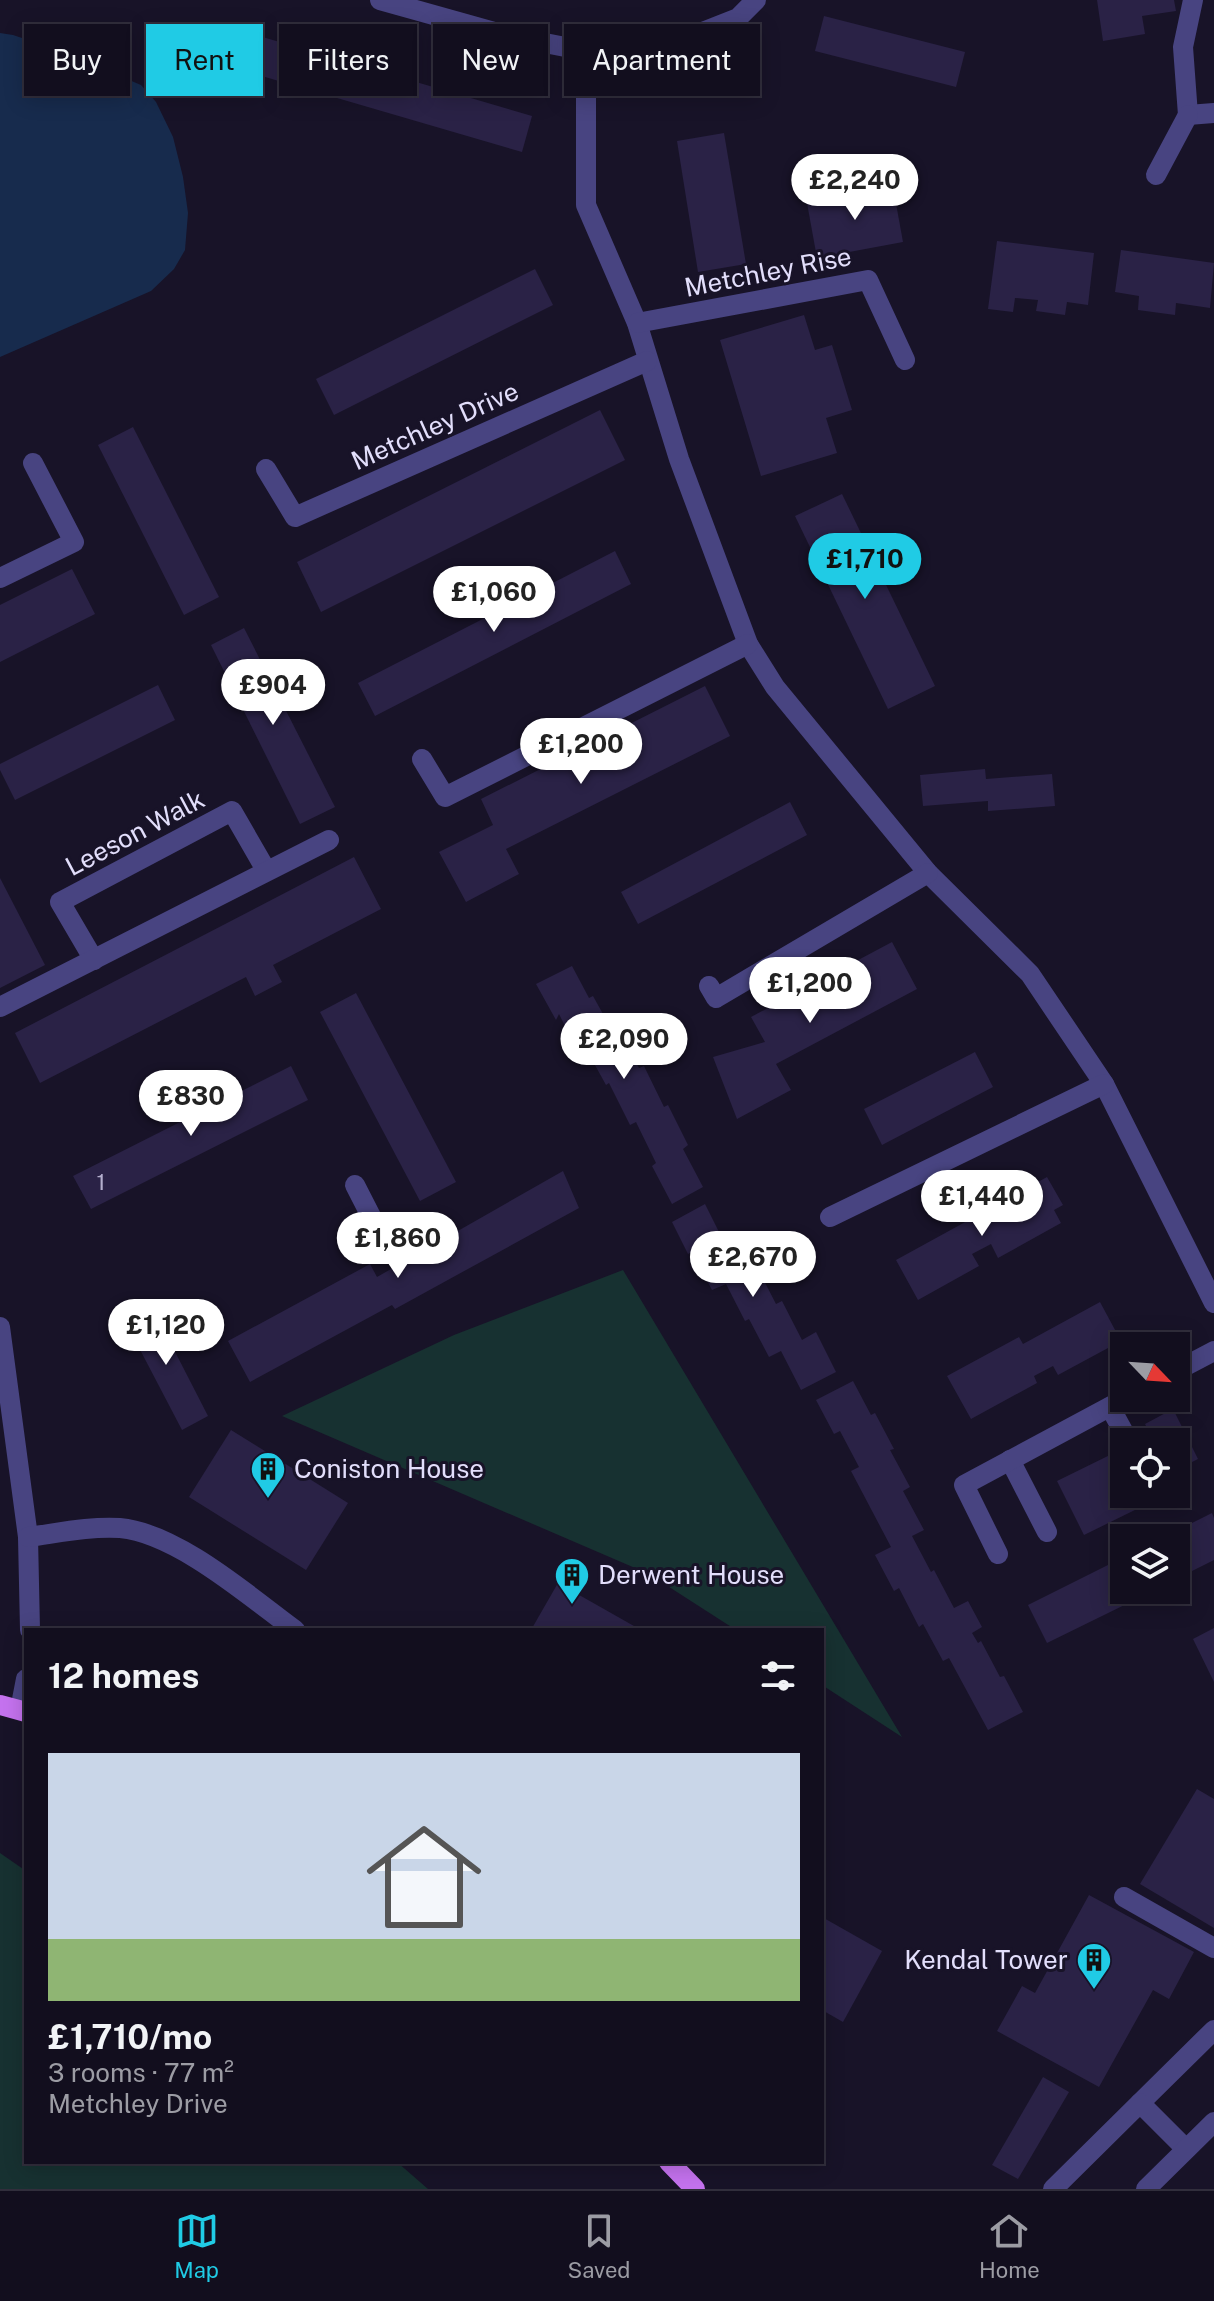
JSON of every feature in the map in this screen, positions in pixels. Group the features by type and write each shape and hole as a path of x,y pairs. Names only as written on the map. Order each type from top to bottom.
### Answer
{"main road":[{"path":"671,2164 695,2189"}],"street":[{"path":"380,0 509,36 564,47"},
{"path":"723,24 738,18 756,0"},
{"path":"1156,175 1188,115 1183,47 1193,0"},
{"path":"586,96 586,205 637,323 679,459 748,644 775,687 928,873 1030,974 1104,1084 1214,1303"},
{"path":"1188,115 1214,113"},
{"name":"Metchley Rise","path":"637,323 868,280 905,360"},
{"name":"Metchley Drive","path":"266,469 295,517 647,361"},
{"path":"0,578 74,542 33,463"},
{"path":"422,759 445,797 748,644"},
{"name":"Leeson Walk","path":"94,960 60,902 232,811 266,870"},
{"path":"0,1007 329,840"},
{"path":"709,986 716,998 928,873"},
{"path":"830,1217 1104,1084"},
{"path":"355,1185 377,1228"},
{"path":"0,1327 28,1537 30,1628"},
{"path":"1190,1364 1214,1351"},
{"path":"998,1554 964,1485 1110,1406"},
{"path":"1010,1460 1047,1532"},
{"path":"28,1537 85,1529 123,1528 159,1539 198,1559 292,1628"},
{"path":"15,1709 24,1684"},
{"path":"1124,1897 1214,1948"},
{"path":"1053,2189 1214,2030"},
{"path":"1140,2103 1186,2149"},
{"path":"1159,2185 1186,2149 1214,2122"}],"green space":[{"path":"623,1270 902,1737 824,1686 824,1628 733,1628 649,1574 282,1416 454,1335"},
{"path":"0,1853 24,1870 24,2164 399,2164 428,2189 0,2189"}],"water":[{"path":"0,33 24,39 24,96 130,96 130,80 141,85 146,96 151,96 156,102 173,137 188,213 185,250 174,269 151,291 0,357"}],"building":[{"path":"1097,0 1174,0 1176,11 1142,16 1145,34 1103,41"},
{"path":"824,16 965,52 956,87 815,51"},
{"path":"263,37 279,42 279,81 263,76"},
{"path":"417,82 433,87 433,96 464,96 532,116 522,152 330,96 417,96"},
{"path":"724,133 746,264 698,272 677,141"},
{"path":"893,187 903,242 817,258 807,203"},
{"path":"997,241 1094,253 1088,305 1067,302 1065,315 1036,311 1038,300 1015,298 1013,312 988,309"},
{"path":"1121,250 1214,263 1210,308 1176,303 1175,315 1138,310 1139,296 1115,292"},
{"path":"535,269 553,305 334,415 316,379"},
{"path":"804,315 815,350 832,345 852,410 826,418 837,453 761,476 720,340"},
{"path":"600,410 625,460 321,612 297,562"},
{"path":"133,427 219,597 184,615 98,445"},
{"path":"842,494 935,686 888,709 795,516"},
{"path":"615,551 631,584 375,716 358,683"},
{"path":"72,569 95,614 0,662 0,605"},
{"path":"244,628 335,807 300,824 211,645"},
{"path":"158,685 175,720 15,800 0,764"},
{"path":"705,686 730,736 506,849 519,874 466,902 439,852 493,825 481,799"},
{"path":"985,769 986,779 1052,774 1055,806 988,811 988,801 923,806 920,775"},
{"path":"790,802 807,835 638,924 621,892"},
{"path":"354,857 381,909 273,965 282,982 255,996 246,977 40,1083 15,1033"},
{"path":"0,878 45,965 0,988"},
{"path":"892,942 917,989 776,1064 791,1090 737,1119 713,1057 765,1042 751,1017"},
{"path":"572,966 589,998 593,996 613,1032 620,1033 639,1068 644,1066 664,1107 668,1105 688,1145 683,1149 703,1187 672,1204 652,1166 656,1163 636,1122 630,1125 609,1083 606,1085 585,1047 578,1052 559,1014 556,1020 536,984"},
{"path":"356,993 456,1182 420,1201 320,1012"},
{"path":"975,1052 993,1087 882,1145 864,1109"},
{"path":"291,1066 308,1100 91,1209 73,1176"},
{"path":"563,1171 579,1208 395,1309 392,1305 250,1382 228,1341 370,1264 377,1277"},
{"path":"1047,1177 1063,1205 1054,1210 1061,1223 998,1258 991,1244 972,1254 979,1266 918,1300 896,1260"},
{"path":"705,1204 745,1273 757,1267 776,1304 782,1301 802,1340 816,1332 836,1372 801,1390 781,1351 769,1357 749,1319 745,1321 726,1284 712,1290 692,1252 688,1254 672,1222"},
{"path":"1100,1302 1116,1332 1110,1332 1110,1347 1058,1375 1053,1366 1034,1376 1037,1383 971,1419 947,1376 1019,1337 1023,1344"},
{"path":"151,1305 208,1416 182,1430 124,1319"},
{"path":"853,1381 871,1415 875,1413 910,1487 903,1491 924,1530 912,1536 954,1608 968,1601 982,1627 972,1633 978,1643 981,1641 1000,1677 1004,1676 1023,1712 988,1730 949,1658 943,1661 923,1624 919,1627 899,1588 894,1591 875,1555 891,1547 851,1471 859,1467 840,1431 834,1434 816,1400"},
{"path":"1167,1412 1174,1412 1182,1428 1147,1428 1145,1424"},
{"name":"Coniston House","path":"231,1430 348,1503 306,1570 189,1497"},
{"path":"1190,1443 1198,1459 1190,1463"},
{"path":"1110,1455 1110,1508 1139,1508 1084,1535 1057,1481"},
{"path":"1212,1513 1214,1518 1214,1560 1190,1572 1190,1524"},
{"path":"1110,1564 1110,1604 1126,1604 1047,1643 1028,1605"},
{"name":"Derwent House","path":"558,1583 637,1628 532,1628"},
{"path":"1214,1628 1214,1682 1193,1639"},
{"path":"1197,1789 1214,1799 1214,1928 1140,1884"},
{"name":"Kendal Tower","path":"1089,1895 1194,1952 1169,1999 1153,1990 1099,2087 997,2031 1022,1986 1035,1993"},
{"path":"824,1918 882,1951 843,2022 824,2011"},
{"path":"1043,2077 1069,2092 1018,2179 992,2165"}],"place":[{"name":"Coniston House","path":"268,1500"},
{"name":"Derwent House","path":"572,1606"},
{"name":"Kendal Tower","path":"1094,1991"}]}
